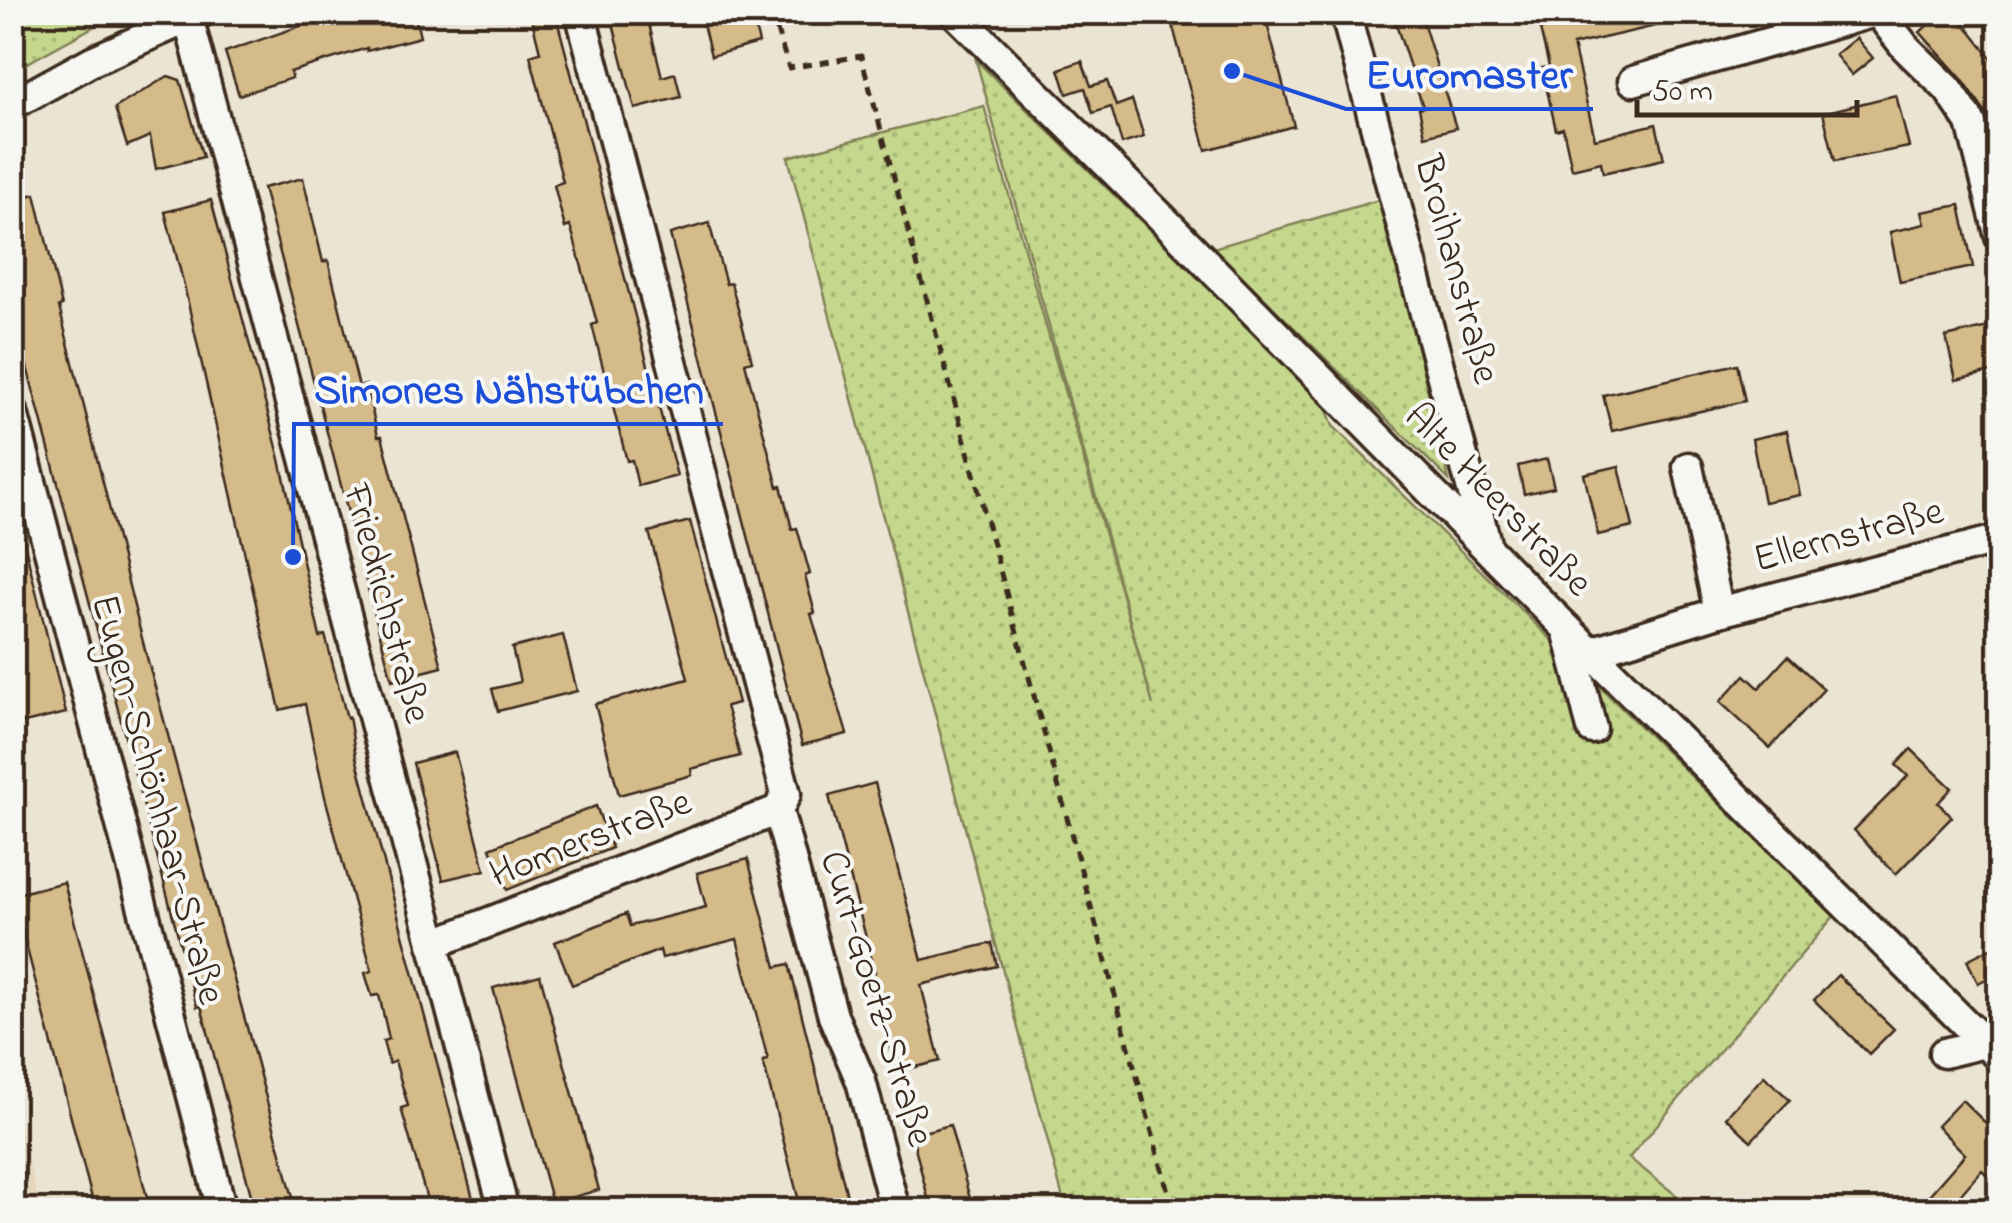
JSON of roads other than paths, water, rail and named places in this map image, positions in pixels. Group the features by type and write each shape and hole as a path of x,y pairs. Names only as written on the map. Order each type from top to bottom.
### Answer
{"street":[{"name":"Curt-Goetz-Straße","path":"580,12 786,794 778,810 833,1016 861,1081 895,1210"},
{"name":"Alte Heerstraße","path":"954,12 1992,1050"},
{"name":"Broihanstraße","path":"1346,12 1488,548"},
{"path":"1633,81 1876,12 1948,89 1971,123 2000,237"},
{"path":"12,104 92,61 195,15"},
{"name":"Friedrichstraße","path":"195,15 504,1210"},
{"name":"Eugen-Schönhaar-Straße","path":"12,409 222,1210"},
{"name":"Ellernstraße","path":"1688,467 1719,612"},
{"name":"Ellernstraße","path":"1590,652 1719,612 2000,539"},
{"path":"1567,629 1592,729"},
{"name":"Homerstraße","path":"433,944 778,810"},
{"name":"Alte Heerstraße","path":"1944,1053 1992,1050"}],"place":[{"name":"Euromaster","path":"1232,71"},
{"name":"Simones Nähstübchen","path":"293,557"}]}
